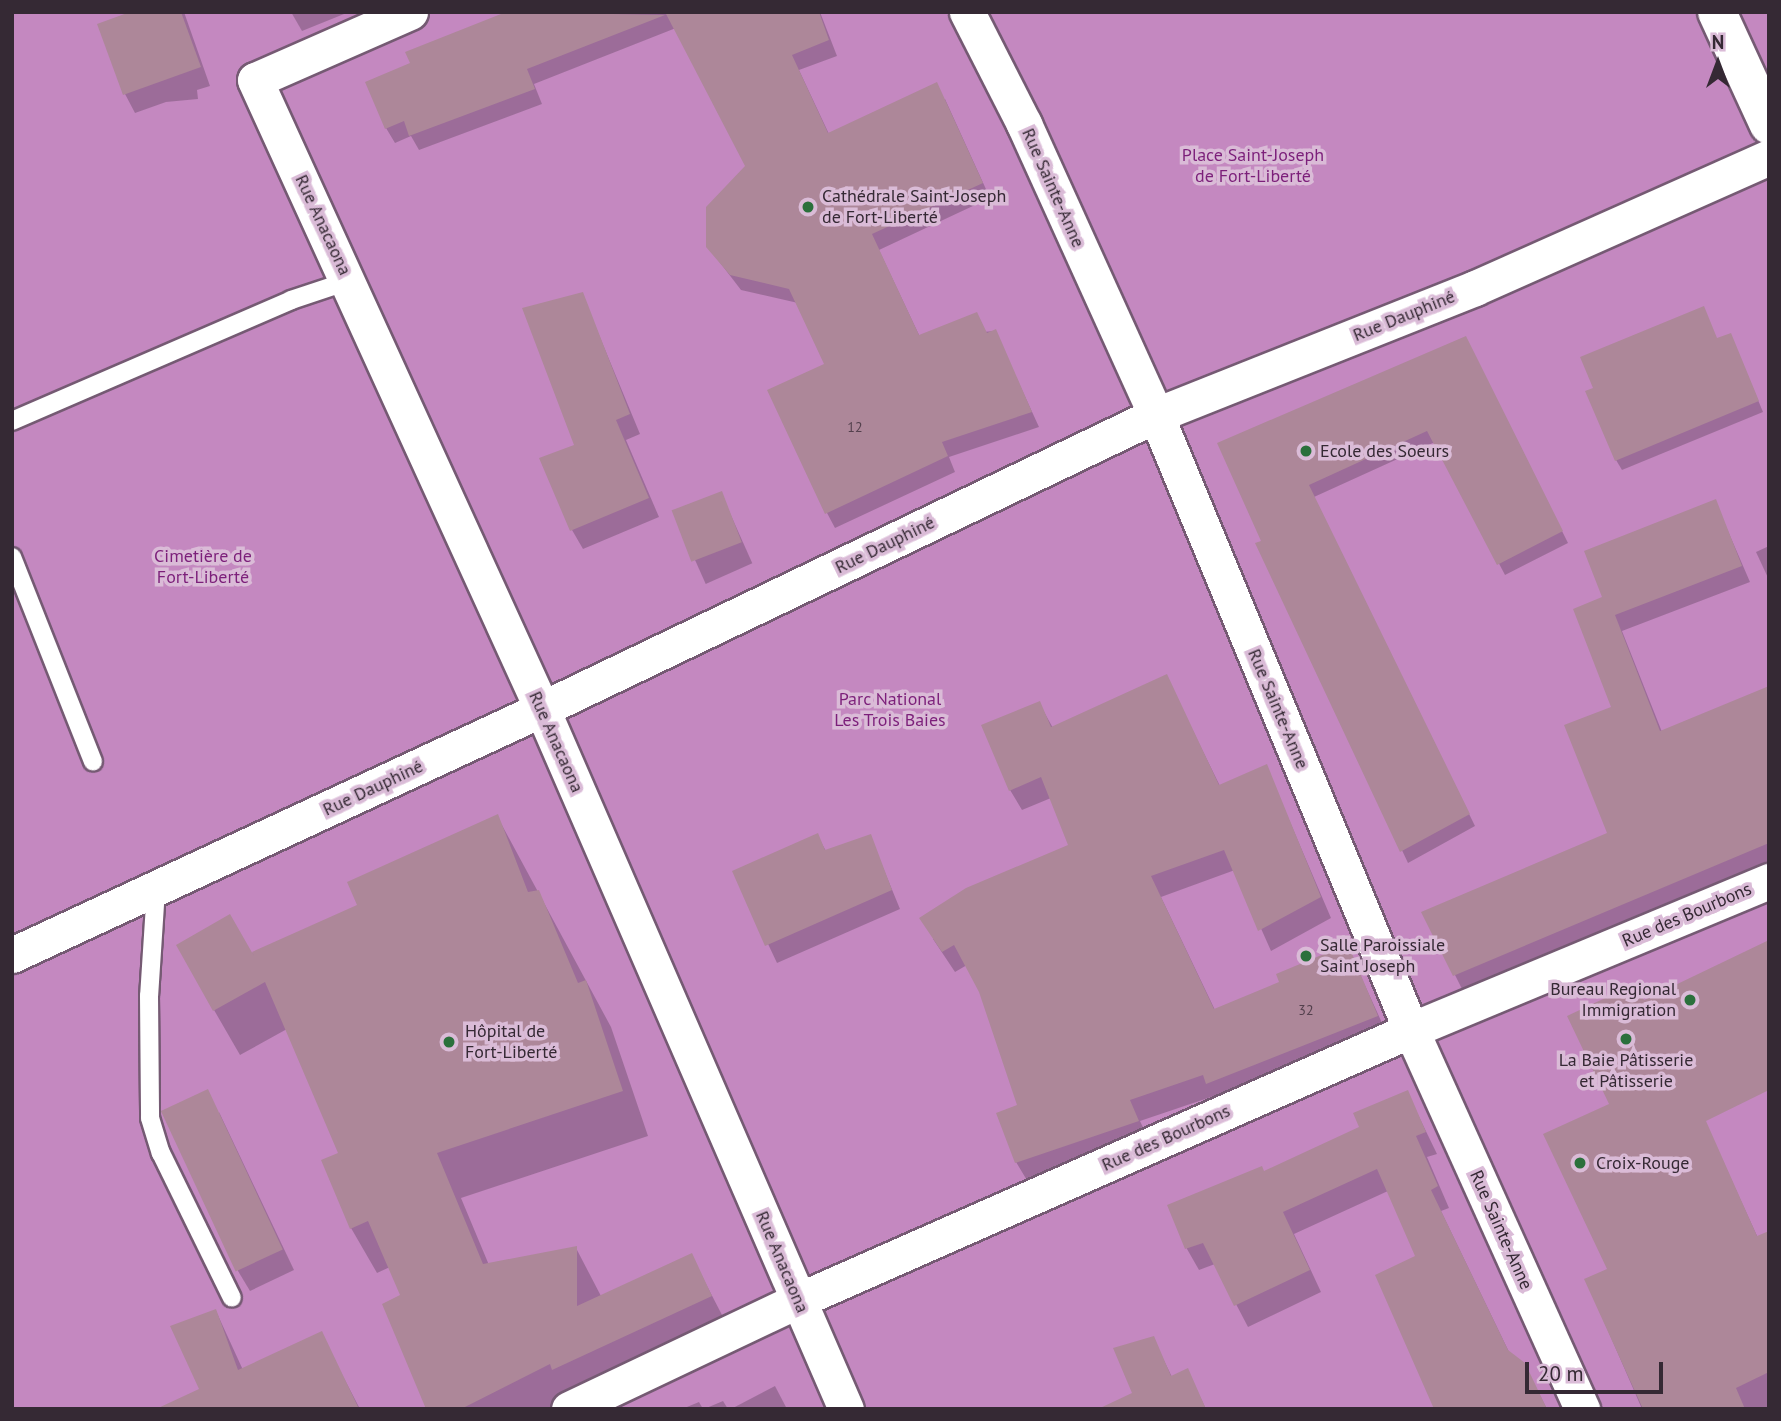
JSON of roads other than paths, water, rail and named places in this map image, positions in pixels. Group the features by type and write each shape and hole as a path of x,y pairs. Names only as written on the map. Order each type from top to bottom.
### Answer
{"street":[{"name":"Rue Anacaona","path":"410,12 255,80 542,709 846,1409"},
{"name":"Rue Sainte-Anne","path":"967,12 1024,124 1156,415 1411,1030 1582,1409"},
{"path":"1717,12 1769,125"},
{"name":"Rue Dauphiné","path":"12,955 542,709 1156,415 1475,288 1769,158"},
{"name":"Rue des Bourbons","path":"569,1409 799,1300 1411,1030 1769,881"}],"lane":[{"path":"12,421 292,300 348,281"},
{"path":"12,557 93,762"},
{"path":"156,888 149,996 150,1118 161,1153 232,1298"}],"place":[{"name":"Cathédrale Saint-Joseph de Fort-Liberté","path":"808,207"},
{"name":"Ecole des Soeurs","path":"1306,451"},
{"name":"Salle Paroissiale Saint Joseph","path":"1306,956"},
{"name":"Bureau Regional Immigration","path":"1690,1000"},
{"name":"La Baie Pâtisserie et Pâtisserie","path":"1626,1039"},
{"name":"Hôpital de Fort-Liberté","path":"449,1042"},
{"name":"Croix-Rouge","path":"1580,1163"}],"park label":[{"name":"Place Saint-Joseph de Fort-Liberté","path":"1253,166"},
{"name":"Cimetière de Fort-Liberté","path":"203,567"},
{"name":"Parc National Les Trois Baies","path":"890,710"}]}
